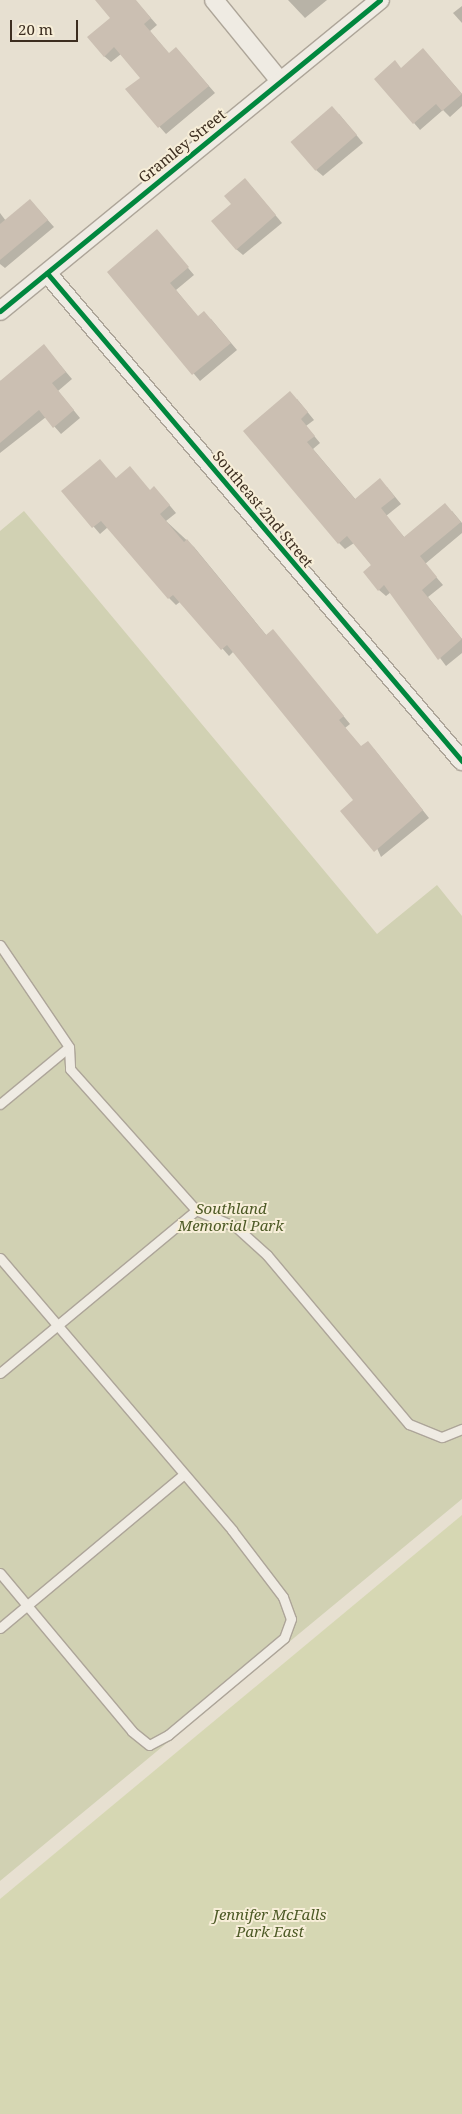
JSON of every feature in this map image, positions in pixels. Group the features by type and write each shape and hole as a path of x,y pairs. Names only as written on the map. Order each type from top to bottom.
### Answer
{"street":[{"path":"214,0 280,82"},
{"name":"Gramley Street","path":"0,311 380,0"},
{"name":"Southeast 2nd Street","path":"47,273 462,761"}],"lane":[{"path":"0,945 8,954 26,990 68,1047 70,1069 196,1210 236,1227 267,1256 409,1424 442,1437 462,1428"},
{"path":"0,960 8,954"},
{"path":"0,1104 68,1047"},
{"path":"0,1373 196,1210"},
{"path":"0,1258 56,1327 184,1474 283,1597 291,1619 284,1638 175,1729 149,1744 132,1731 0,1573"},
{"path":"0,1628 184,1474"}],"green space":[{"name":"Southland Memorial Park","path":"24,511 377,934 437,885 462,916 462,1499 0,1881 0,531"},
{"name":"Jennifer McFalls Park East","path":"462,1515 462,2114 0,2114 0,1899"}],"building":[{"path":"95,0 136,0 151,18 144,24 169,53 176,47 209,86 158,128 125,89 140,78 114,47 104,57 87,37 110,18"},
{"path":"423,48 462,94 442,111 436,104 413,124 374,79 395,60 401,68"},
{"path":"332,106 357,135 315,171 290,142"},
{"path":"245,178 276,215 236,250 211,221 231,204 224,196"},
{"path":"30,199 48,220 0,260 0,224"},
{"path":"157,229 189,267 170,283 198,316 204,311 231,343 192,375 107,272"},
{"path":"44,344 66,372 52,383 74,410 53,428 39,410 0,443 0,381"},
{"path":"290,391 308,412 301,419 315,436 307,442 355,499 380,478 395,497 381,508 404,537 445,503 461,522 420,556 437,577 422,590 462,639 438,660 384,585 378,591 363,572 371,565 347,536 338,544 243,431"},
{"path":"100,459 116,478 130,466 150,490 154,486 170,505 160,514 184,542 187,539 266,635 273,629 344,716 339,720 361,746 368,741 423,810 374,852 340,811 353,800 227,645 221,650 173,595 168,599 101,521 92,528 61,491"}],"cycle path":[{"path":"0,311 380,0"},
{"path":"47,273 462,761"}]}
